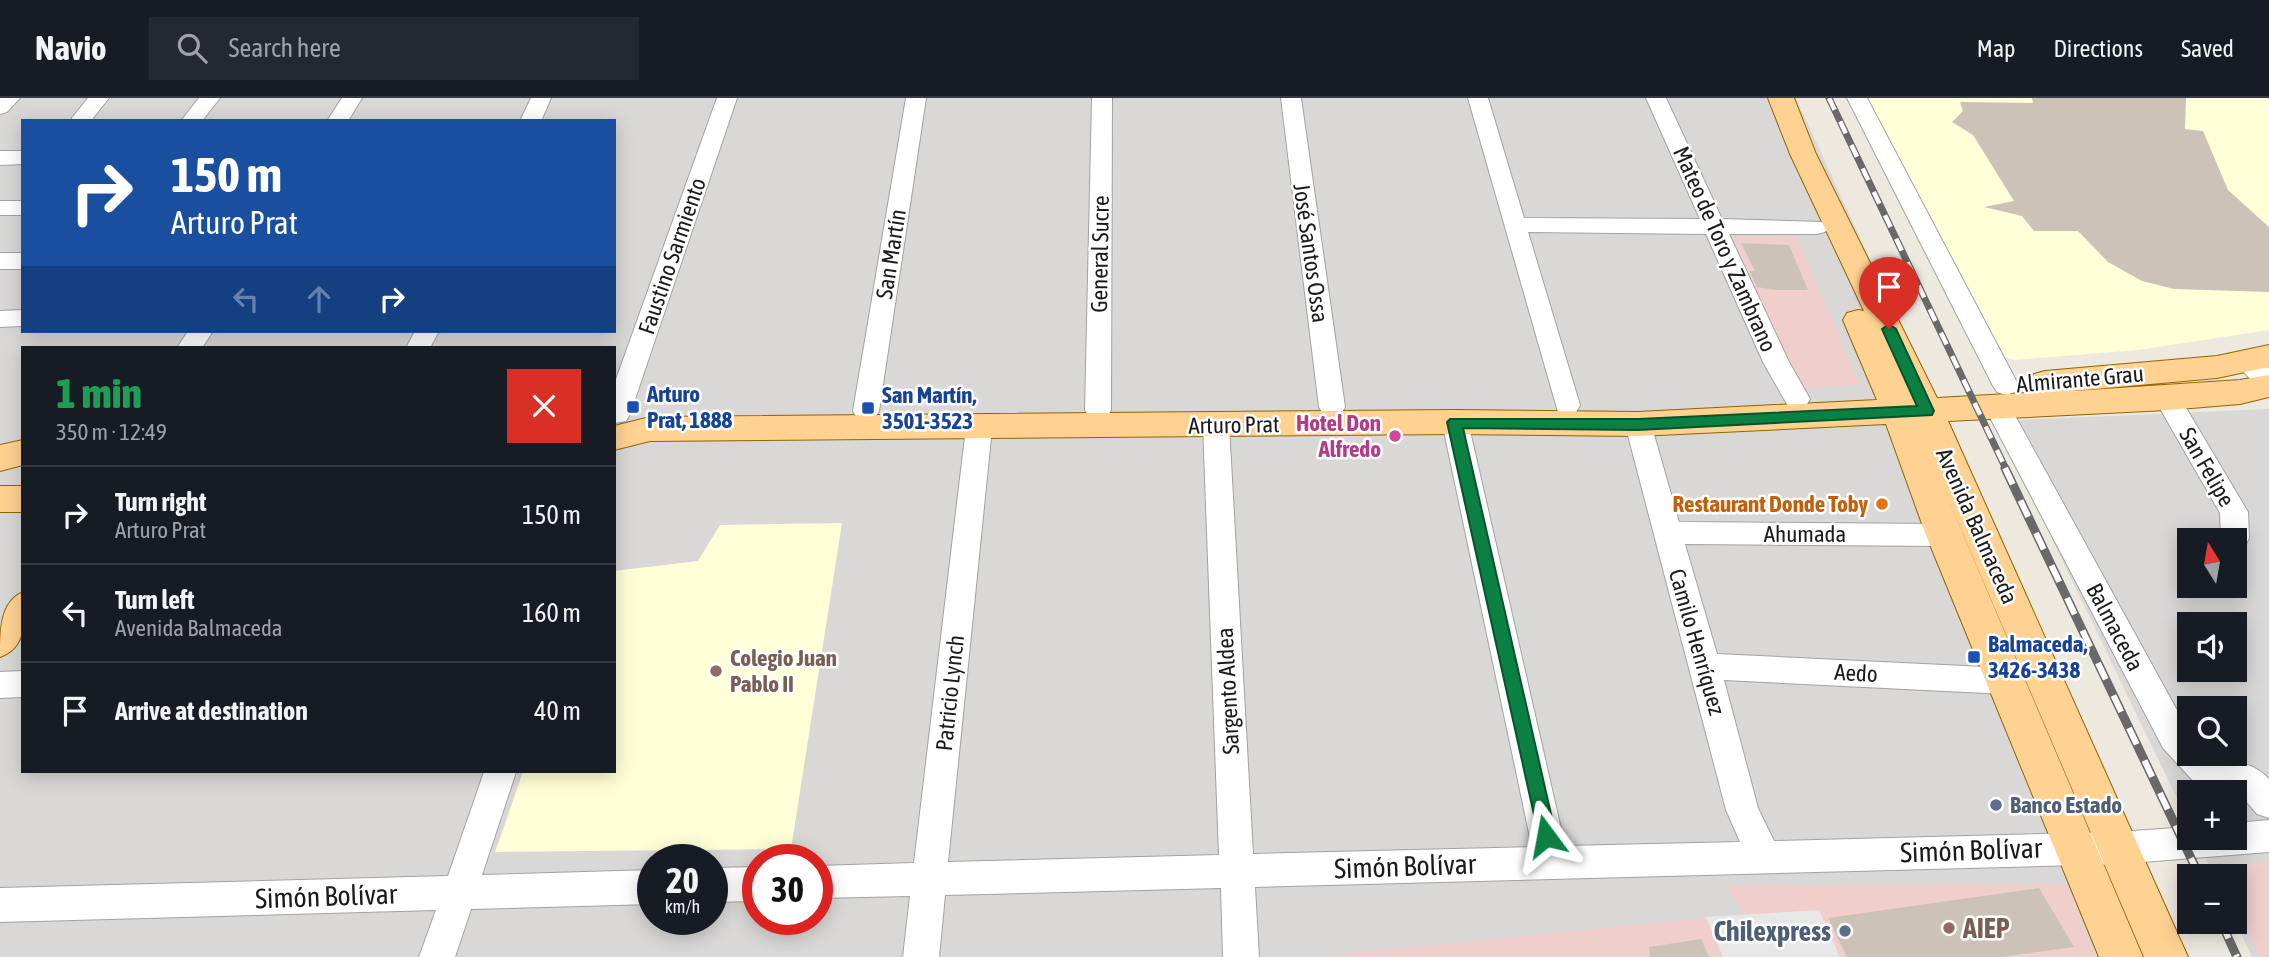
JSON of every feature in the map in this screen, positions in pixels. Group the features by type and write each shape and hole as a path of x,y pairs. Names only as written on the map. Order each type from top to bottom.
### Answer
{"main road":[{"name":"Avenida Balmaceda","path":"1756,98 1817,227 1907,401 2118,848 2166,957"},
{"name":"Avenida Balmaceda","path":"1781,98 1907,401 1944,535 2121,957"},
{"name":"Almirante Grau","path":"2002,397 2258,358"},
{"name":"Almirante Grau","path":"1907,401 2002,397 2167,398 2240,392 2269,385"},
{"name":"Arturo Prat","path":"616,429 866,411 1676,405 1797,399 1907,401"},
{"name":"Arturo Prat","path":"616,429 1455,422 1638,425 1907,401"},
{"path":"0,458 21,453"},
{"path":"0,499 21,499"},
{"path":"0,641 21,610"}],"street":[{"path":"0,108 10,98"},
{"path":"83,119 99,98"},
{"path":"193,119 209,98"},
{"path":"338,119 352,98"},
{"path":"531,119 541,98"},
{"name":"Faustino Sarmiento","path":"616,426 727,98"},
{"name":"San Martín","path":"866,411 916,98"},
{"name":"General Sucre","path":"1098,410 1102,98"},
{"name":"José Santos Ossa","path":"1291,98 1332,407"},
{"path":"1478,98 1567,405"},
{"name":"Mateo de Toro y Zambrano","path":"1656,98 1776,362 1797,399"},
{"name":"Balmaceda","path":"1857,98 2002,397 2174,738 2206,773 2247,778 2269,803"},
{"path":"0,158 21,158"},
{"path":"0,208 21,208"},
{"path":"1515,225 1817,227"},
{"path":"0,261 21,261"},
{"path":"0,319 21,318"},
{"path":"2258,358 2269,385"},
{"name":"San Felipe","path":"2167,398 2234,512 2235,528"},
{"path":"1455,422 1552,862"},
{"name":"Sargento Aldea","path":"1216,425 1241,957"},
{"name":"Camilo Henríquez","path":"1638,425 1742,810 1764,856"},
{"name":"Patricio Lynch","path":"921,957 979,428"},
{"name":"Ahumada","path":"1666,533 1944,535"},
{"name":"Aedo","path":"1705,666 2006,681"},
{"path":"0,685 21,684"},
{"path":"437,957 500,773"},
{"name":"Simón Bolívar","path":"833,882 2075,847 2118,848 2269,836"},
{"name":"Simón Bolívar","path":"0,905 637,887"}],"shaded area":[{"path":"0,98 1796,98 1923,375 2180,957 0,957"},
{"path":"1866,98 2269,98 2269,330 2138,350 2014,360 2001,355"},
{"path":"1796,236 1860,384 1802,389 1723,237"},
{"path":"2269,409 2269,957 2252,957 2241,934 2247,934 2247,864 2209,864 2202,850 2247,850 2247,780 2177,780 2177,798 1995,421"},
{"name":"Colegio Juan Pablo II","path":"842,523 792,844 742,844 742,849 728,850 728,844 637,844 637,851 495,852 523,773 616,773 616,571 698,561 720,525"},
{"path":"2269,861 2269,957 2260,957 2247,928 2247,864 2238,864"},
{"path":"2067,884 2096,957 1315,957 1745,914 1726,886"},
{"path":"1819,910 1840,957 1723,957 1706,917"}],"building":[{"path":"2032,98 2186,98 2185,129 2203,131 2228,190 2269,227 2269,292 2174,289 2142,281 2108,262 2078,231 2034,231 2022,216 1984,207 2014,201 1973,135 1952,122 1963,111 1960,102 2033,103"},
{"path":"1741,243 1789,245 1808,290 1757,287 1749,271 1755,271"},
{"path":"2039,888 2074,947 2001,957 1847,957 1828,918"},
{"path":"1701,939 1709,957 1650,957 1649,947"}],"railway":[{"path":"1829,98 2006,469"},
{"path":"2005,468 2194,864"},
{"path":"2226,934 2237,957"}],"place":[{"name":"Arturo Prat, 1888","path":"633,407"},
{"name":"San Martín, 3501-3523","path":"868,408"},
{"name":"Hotel Don Alfredo","path":"1395,436"},
{"name":"Restaurant Donde Toby","path":"1882,504"},
{"name":"Balmaceda, 3426-3438","path":"1974,657"},
{"name":"Colegio Juan Pablo II","path":"716,671"},
{"name":"Banco Estado","path":"1996,805"},
{"name":"AIEP","path":"1949,928"},
{"name":"Chilexpress","path":"1845,931"}],"route":[{"path":"1546,836 1455,422 1638,425 1927,411 1889,329"}]}
